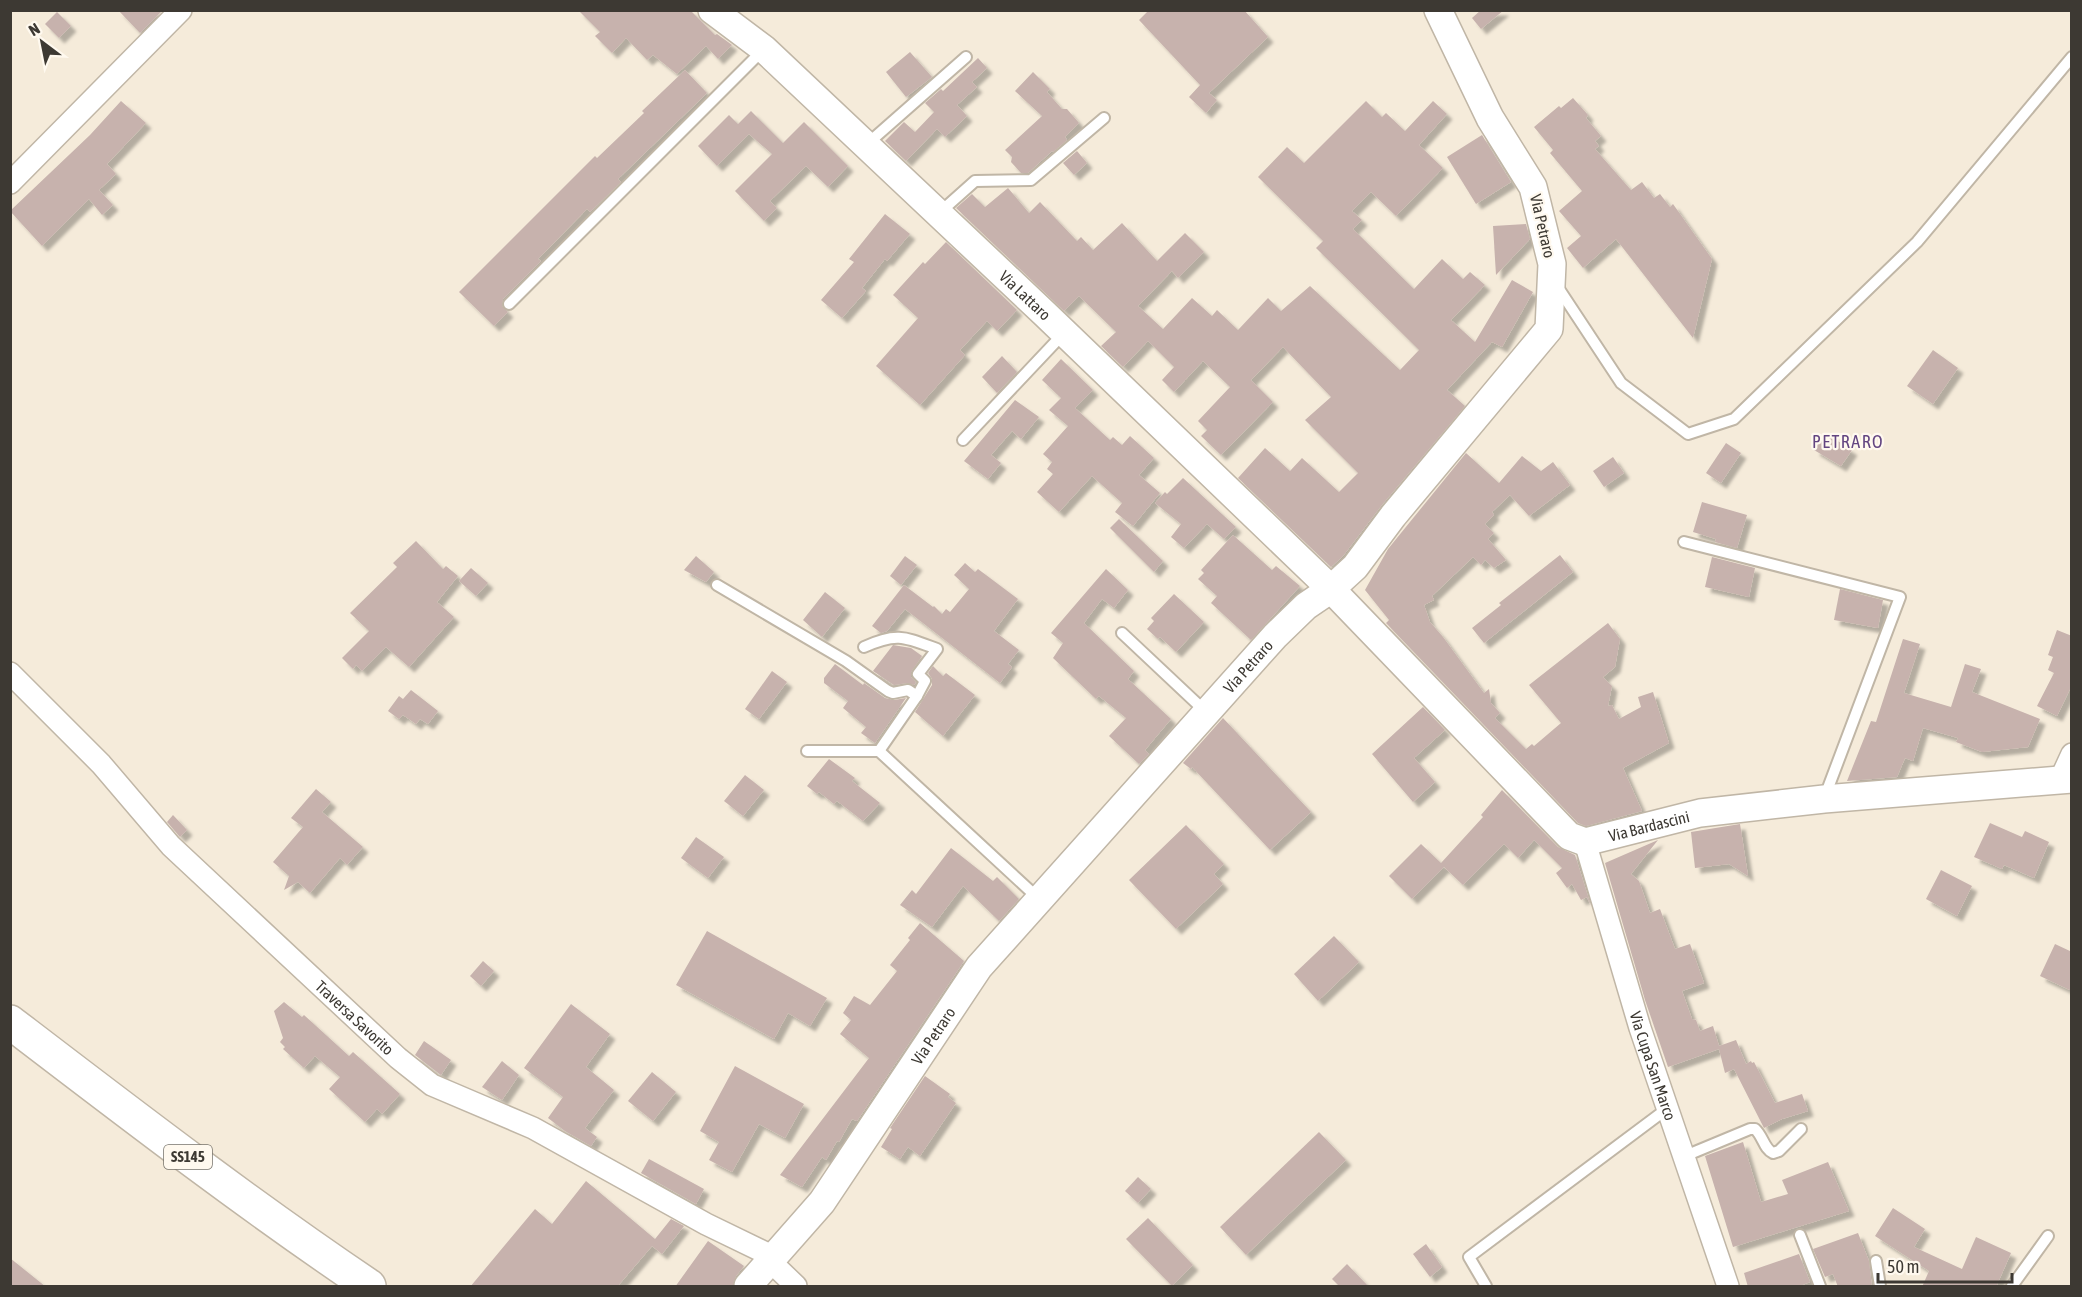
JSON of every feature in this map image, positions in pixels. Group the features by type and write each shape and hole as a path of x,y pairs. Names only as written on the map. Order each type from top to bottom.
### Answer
{"highway":[{"name":"SS145","path":"10,1023 213,1176 369,1287"}],"street":[{"path":"10,183 181,10"},
{"name":"Via Lattaro","path":"712,10 764,50 1064,333 1330,589"},
{"name":"Via Petraro","path":"748,1287 822,1202 979,967 1275,636 1306,606 1355,567 1393,516 1549,329 1552,264 1533,187 1490,118 1438,10"},
{"name":"Via Bardascini","path":"1330,589 1569,836 1585,843 1700,813 1824,799 2066,779"},
{"name":"Traversa Savorito","path":"10,673 101,764 171,846 398,1058 432,1085 533,1128 772,1259 796,1287"},
{"path":"2066,779 2072,754"},
{"name":"Via Cupa San Marco","path":"1585,843 1640,1028 1728,1287"}],"lane":[{"path":"509,304 764,50"},
{"path":"865,145 966,57"},
{"path":"1551,278 1621,383 1688,434 1734,419 1917,242 2072,57"},
{"path":"938,214 975,181 1031,180 1104,118"},
{"path":"963,440 1064,333"},
{"path":"1684,543 1900,597 1824,799"},
{"path":"717,585 846,661 888,691 893,693 908,690 917,696"},
{"path":"1122,633 1207,712"},
{"path":"864,647 881,640 905,637 937,649 918,674 925,681 917,696 879,752"},
{"path":"807,751 879,752 1039,899"},
{"path":"1486,1287 1470,1257 1668,1108"},
{"path":"1685,1156 1750,1129 1755,1129 1761,1134 1768,1151 1773,1153 1779,1151 1801,1129"},
{"path":"1800,1235 1820,1287"},
{"path":"2012,1287 2048,1236"},
{"path":"1876,1261 1880,1287"}],"building":[{"path":"118,10 163,10 140,33"},
{"path":"578,10 690,10 715,35 717,34 732,45 718,59 706,46 677,74 653,55 647,60 626,38 612,53 595,36 600,32"},
{"path":"1149,10 1244,10 1268,37 1209,93 1217,100 1206,113 1189,97 1200,85 1139,20"},
{"path":"1481,10 1504,10 1481,29 1472,18"},
{"path":"57,12 71,26 59,38 45,24"},
{"path":"910,52 932,77 906,97 886,72"},
{"path":"978,58 987,68 972,82 977,87 957,105 967,116 945,137 937,129 906,161 885,141 904,122 915,132 934,112 925,103 941,89 943,91"},
{"path":"685,70 707,93 618,179 621,182 590,212 587,209 538,259 541,261 503,299 502,306 508,312 494,326 459,292 595,156 597,158 644,113 642,111"},
{"path":"1033,72 1050,89 1047,92 1062,109 1067,109 1079,123 1065,137 1067,140 1028,173 1021,173 1011,162 1012,157 1005,150 1042,116 1015,91"},
{"path":"1573,98 1588,115 1586,118 1601,136 1595,141 1599,146 1595,149 1631,190 1642,182 1654,198 1660,194 1670,207 1673,204 1712,259 1693,338 1616,239 1583,268 1567,248 1581,236 1559,211 1582,191 1550,153 1553,150 1534,127 1559,106 1561,108"},
{"path":"121,101 146,123 107,164 116,174 99,190 113,205 102,215 89,199 42,246 10,211 90,135"},
{"path":"1366,101 1382,117 1386,113 1405,131 1433,101 1447,114 1419,145 1443,168 1396,216 1371,192 1352,211 1362,220 1353,229 1414,289 1442,259 1463,279 1470,272 1485,285 1451,320 1475,342 1512,280 1533,292 1502,347 1492,342 1447,390 1465,406 1381,506 1343,556 1331,567 1238,478 1265,448 1290,471 1302,458 1339,492 1358,473 1305,420 1331,397 1283,347 1251,380 1273,402 1221,455 1201,436 1207,430 1198,421 1230,387 1203,361 1174,392 1162,380 1174,367 1148,341 1123,367 1101,346 1116,332 1079,296 1064,311 956,208 972,194 985,207 1008,188 1029,213 1040,202 1077,241 1081,237 1093,250 1122,223 1157,261 1185,233 1204,252 1178,278 1172,271 1138,306 1163,329 1192,298 1212,316 1217,310 1238,330 1268,298 1281,311 1310,286 1400,370 1419,350 1316,248 1323,241 1258,177 1287,147 1304,163"},
{"path":"751,111 783,143 804,122 848,166 828,187 806,166 770,201 777,208 764,221 735,191 772,154 749,134 717,166 698,146 729,115 738,124"},
{"path":"1482,135 1511,182 1476,204 1447,157"},
{"path":"1077,151 1087,163 1074,175 1063,163"},
{"path":"885,214 910,234 887,261 885,259 862,288 866,291 842,318 821,300 854,262 849,259"},
{"path":"1526,224 1530,239 1496,275 1493,226"},
{"path":"946,242 1017,310 997,331 987,321 960,350 965,355 920,405 876,366 918,318 893,295 923,262 925,264"},
{"path":"1933,350 1958,368 1933,404 1907,386"},
{"path":"1002,356 1017,372 997,393 982,377"},
{"path":"1061,359 1093,390 1075,408 1110,440 1113,437 1122,445 1130,436 1154,458 1139,475 1160,493 1133,526 1115,512 1122,503 1092,476 1059,512 1037,492 1053,474 1047,469 1052,462 1043,454 1068,426 1049,410 1061,398 1042,380"},
{"path":"1015,400 1039,417 1021,439 1012,431 991,455 1001,463 988,479 964,461"},
{"path":"1825,433 1852,450 1841,466 1814,450"},
{"path":"1726,443 1741,453 1721,483 1706,473"},
{"path":"1466,453 1499,483 1522,456 1541,471 1553,462 1570,485 1529,516 1510,495 1492,512 1494,515 1485,524 1494,533 1488,539 1506,560 1494,568 1485,560 1481,565 1473,557 1432,596 1434,600 1424,605 1430,622 1484,693 1489,689 1491,703 1500,713 1495,718 1526,749 1532,744 1534,746 1561,723 1529,685 1608,623 1620,639 1615,667 1603,677 1612,686 1608,706 1612,705 1619,719 1641,707 1638,697 1653,692 1669,743 1623,768 1642,811 1586,826 1578,823 1386,623 1389,620 1365,590 1388,549"},
{"path":"1613,457 1624,473 1604,487 1593,471"},
{"path":"1183,478 1236,527 1224,539 1207,524 1184,548 1171,537 1181,524 1155,503"},
{"path":"1702,502 1747,515 1737,548 1715,542 1716,539 1693,532"},
{"path":"1119,519 1163,561 1154,572 1110,528"},
{"path":"1233,535 1272,570 1276,566 1300,586 1251,640 1211,603 1217,596 1198,579 1204,573 1201,570"},
{"path":"416,541 443,569 446,566 458,576 437,602 454,617 409,667 386,647 362,671 356,665 353,669 342,658 369,631 350,613 397,567 393,563"},
{"path":"1560,555 1573,572 1484,643 1472,628 1501,605 1499,603"},
{"path":"696,556 714,572 706,582 684,570"},
{"path":"905,556 917,565 901,585 890,576"},
{"path":"1712,557 1755,568 1749,597 1705,587"},
{"path":"965,563 975,572 978,569 1018,599 994,631 1019,650 1008,664 1012,667 1000,683 905,609 887,631 881,633 872,626 904,585 942,614 946,609 950,612 969,589 954,575"},
{"path":"471,568 488,583 476,596 459,581"},
{"path":"1106,569 1128,590 1114,608 1102,599 1084,623 1134,671 1128,679 1171,719 1145,750 1149,754 1139,764 1109,736 1126,718 1099,696 1096,699 1053,658 1063,643 1051,633"},
{"path":"1840,589 1883,600 1878,628 1834,620"},
{"path":"825,592 845,608 822,637 803,620"},
{"path":"1174,594 1204,622 1176,652 1160,637 1158,639 1147,629 1154,621 1151,618"},
{"path":"2057,630 2072,636 2072,685 2057,716 2037,706 2054,673 2048,670 2053,657 2048,655"},
{"path":"1903,639 1920,644 1904,693 1951,707 1965,664 1981,669 1972,692 2040,719 2028,747 1982,752 1956,742 1958,738 1923,728 1913,761 1905,758 1897,777 1847,781 1871,721 1876,722"},
{"path":"893,645 911,648 922,656 911,672 911,677 916,682 914,685 907,683 894,685 873,671"},
{"path":"835,664 885,698 894,700 906,698 875,743 861,733 866,727 843,708 848,701 824,683 824,678"},
{"path":"933,666 943,676 946,673 975,695 943,736 915,712 932,685 932,679 928,673"},
{"path":"772,671 787,682 759,719 745,709"},
{"path":"411,690 438,711 428,724 420,719 416,724 403,715 399,719 388,711 399,696 403,699"},
{"path":"1423,707 1445,730 1414,758 1435,782 1413,802 1372,754"},
{"path":"1223,718 1311,812 1270,850 1192,767 1191,769 1183,763"},
{"path":"829,759 855,778 852,781 880,803 863,821 837,801 834,804 807,786"},
{"path":"745,775 764,790 743,816 724,801"},
{"path":"316,789 331,802 322,812 363,847 347,865 340,858 310,893 298,882 284,890 289,876 273,862 303,827 291,818"},
{"path":"1502,790 1558,847 1575,855 1591,906 1587,897 1581,900 1572,884 1567,888 1556,873 1562,868 1534,840 1518,858 1504,844 1463,885 1444,867 1412,899 1389,876 1421,844 1441,863 1483,817 1481,815"},
{"path":"173,815 187,830 180,837 167,822"},
{"path":"1990,823 2022,837 2025,831 2049,842 2034,878 2004,865 2002,869 1974,857"},
{"path":"1740,824 1748,876 1729,864 1695,868 1691,832"},
{"path":"1186,825 1224,864 1214,874 1223,884 1176,929 1129,880"},
{"path":"696,837 724,857 708,878 681,858"},
{"path":"1658,840 1631,874 1639,881 1650,913 1660,909 1675,949 1690,944 1704,983 1682,991 1692,1019 1696,1020 1700,1031 1713,1026 1719,1046 1736,1040 1746,1064 1754,1062 1775,1103 1802,1094 1808,1111 1782,1119 1764,1128 1734,1069 1725,1073 1719,1049 1668,1067 1645,1000 1605,863"},
{"path":"951,848 993,881 997,877 1019,899 999,921 963,886 932,927 900,905 912,890 916,894"},
{"path":"1941,870 1972,886 1957,916 1926,899"},
{"path":"920,923 964,961 857,1121 852,1119 826,1160 822,1157 802,1187 780,1175 869,1058 840,1034 851,1020 843,1013 854,996 870,1005 897,971 890,965"},
{"path":"707,931 827,998 810,1026 788,1013 774,1039 676,985"},
{"path":"1334,936 1359,962 1318,1001 1294,974"},
{"path":"2055,944 2072,952 2072,991 2040,976"},
{"path":"483,961 494,971 481,986 470,976"},
{"path":"284,1002 302,1017 304,1015 349,1056 353,1052 400,1094 382,1114 377,1109 365,1122 329,1089 340,1077 315,1056 304,1068 283,1049 285,1047 280,1042 283,1038 274,1011"},
{"path":"571,1004 610,1034 586,1067 614,1090 585,1128 597,1137 591,1146 548,1118 563,1097 524,1068"},
{"path":"424,1041 451,1060 441,1075 415,1055"},
{"path":"502,1061 519,1075 502,1100 482,1087"},
{"path":"735,1066 804,1104 785,1138 759,1124 732,1172 709,1160 719,1142 700,1131"},
{"path":"652,1072 676,1092 653,1121 628,1101"},
{"path":"925,1076 950,1094 948,1097 956,1103 920,1156 908,1147 900,1159 881,1147 892,1129 890,1128"},
{"path":"1319,1132 1346,1160 1246,1255 1220,1227"},
{"path":"1743,1142 1761,1202 1788,1194 1782,1180 1828,1162 1849,1211 1733,1247 1705,1156"},
{"path":"649,1159 704,1189 696,1204 641,1173"},
{"path":"1138,1177 1151,1189 1138,1203 1125,1191"},
{"path":"586,1181 655,1239 671,1219 684,1226 662,1254 652,1246 617,1287 470,1287 535,1209 552,1224"},
{"path":"1893,1208 1925,1229 1914,1247 1962,1269 1976,1237 2011,1253 1996,1287 1922,1287 1929,1271 1875,1236"},
{"path":"1148,1218 1193,1265 1172,1286 1126,1239"},
{"path":"1858,1233 1869,1261 1872,1287 1838,1287 1833,1274 1825,1277 1813,1249"},
{"path":"708,1241 744,1266 736,1276 733,1287 675,1287"},
{"path":"1426,1244 1442,1267 1430,1277 1413,1254"},
{"path":"1799,1254 1810,1282 1797,1287 1748,1287 1744,1273"},
{"path":"10,1258 46,1287 10,1287"},
{"path":"1347,1264 1369,1287 1340,1287 1332,1279"}],"district":[{"name":"PETRARO","path":"1848,442"}]}
